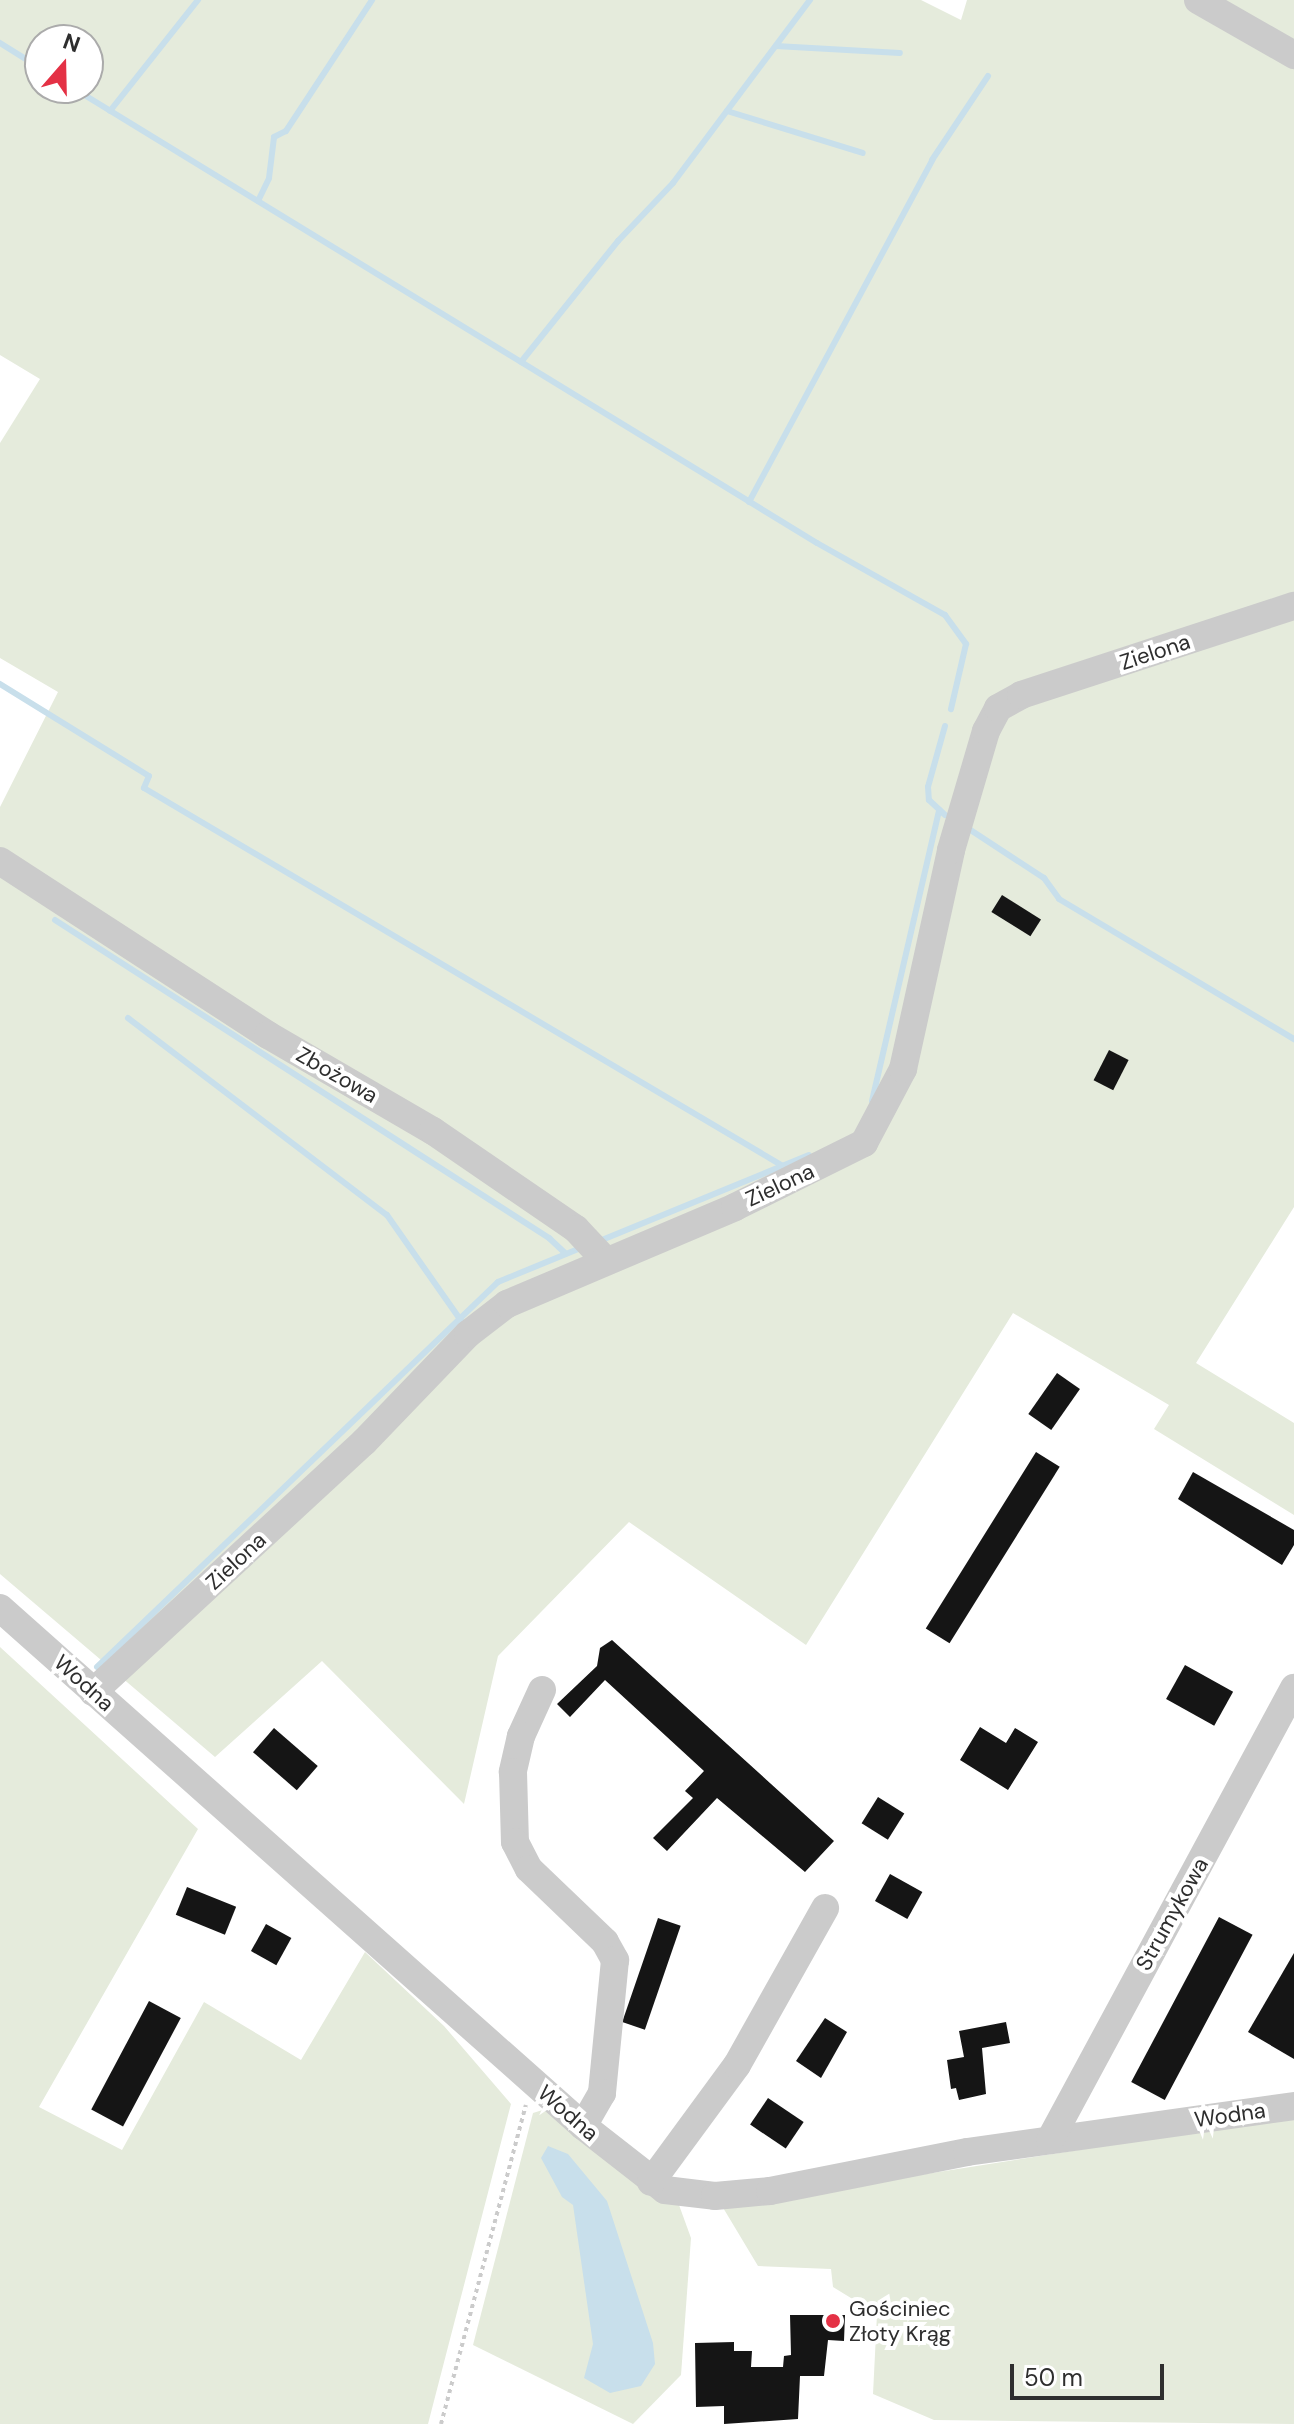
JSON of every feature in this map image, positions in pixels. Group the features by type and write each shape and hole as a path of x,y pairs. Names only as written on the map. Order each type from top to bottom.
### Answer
{"street":[{"path":"1198,0 1294,55"},
{"name":"Zielona","path":"93,1692 364,1442 468,1334 507,1304 735,1207 864,1143 903,1069 951,850 986,731 998,708 1021,695 1294,606"},
{"name":"Zbożowa","path":"0,861 268,1035 433,1131 576,1229 605,1260"},
{"name":"Wodna","path":"0,1608 583,2126 651,2182 683,2194 770,2191 1050,2140 1294,2106"},
{"name":"Strumykowa","path":"1050,2140 1294,1688"},
{"path":"542,1690 521,1736 513,1772 515,1842 529,1869 605,1942 615,1960 602,2093 583,2126"},
{"path":"651,2182 737,2065 825,1908"}],"path":[{"path":"441,2424 532,2081"}],"green space":[{"path":"0,0 921,0 961,20 967,0 1294,0 1294,1207 1196,1363 1294,1423 1294,1515 1154,1429 1169,1405 1013,1313 806,1645 629,1522 498,1656 464,1804 322,1661 215,1757 0,1574 0,807 58,692 0,658 0,443 40,379 0,355"},
{"path":"0,1647 198,1829 39,2107 122,2150 204,2002 301,2060 365,1952 444,2026 511,2104 428,2424 0,2424"},
{"path":"549,2108 679,2205 691,2238 681,2375 633,2424 473,2345 533,2113"},
{"path":"1294,2116 1294,2424 934,2420 873,2394 877,2314 833,2287 831,2269 758,2266 722,2206"}],"water":[{"path":"548,2146 568,2154 607,2201 653,2343 655,2364 641,2386 610,2393 584,2378 593,2344 573,2205 562,2197 541,2158"}],"building":[{"path":"1002,895 1041,919 1030,936 991,912"},
{"path":"1109,1050 1129,1060 1113,1090 1094,1080"},
{"path":"1057,1373 1080,1389 1051,1430 1028,1414"},
{"path":"1036,1452 1060,1467 950,1643 926,1628"},
{"path":"1193,1472 1294,1530 1294,1545 1282,1565 1178,1499"},
{"path":"612,1640 834,1841 805,1872 717,1798 667,1851 653,1838 693,1798 685,1791 704,1771 605,1680 570,1717 557,1704 597,1666 600,1648"},
{"path":"1185,1665 1233,1692 1214,1726 1166,1699"},
{"path":"980,1727 1006,1743 1015,1728 1038,1742 1008,1790 960,1760"},
{"path":"274,1728 318,1766 297,1790 253,1752"},
{"path":"878,1797 904,1813 888,1840 862,1823"},
{"path":"890,1874 922,1892 907,1919 875,1901"},
{"path":"187,1887 236,1907 225,1935 176,1915"},
{"path":"1219,1917 1253,1935 1165,2100 1131,2082"},
{"path":"658,1918 681,1926 645,2030 622,2022"},
{"path":"266,1924 291,1938 276,1965 251,1951"},
{"path":"1294,1953 1294,2059 1248,2032"},
{"path":"149,2001 181,2018 123,2127 91,2110"},
{"path":"825,2018 847,2032 821,2078 796,2061"},
{"path":"1006,2022 1010,2043 982,2048 986,2094 959,2100 956,2088 951,2089 947,2060 964,2057 959,2031"},
{"path":"768,2098 804,2122 786,2149 750,2125"},
{"path":"790,2315 845,2315 844,2341 828,2340 824,2376 800,2376 798,2419 724,2424 724,2406 696,2407 695,2343 734,2342 734,2351 752,2351 751,2367 783,2367 784,2356 791,2355"}],"waterway":[{"path":"110,111 198,0"},
{"path":"258,201 269,178 274,137 286,131 372,0"},
{"path":"521,362 618,241 673,183 810,0"},
{"path":"0,43 24,58"},
{"path":"776,46 900,53"},
{"path":"749,502 932,160 988,76"},
{"path":"99,104 817,543 945,615 966,644 951,709"},
{"path":"727,111 863,153"},
{"path":"0,684 149,776 144,788 783,1166"},
{"path":"945,726 928,787 929,800 945,815"},
{"path":"872,1101 939,810"},
{"path":"969,829 1044,878 1059,899 1294,1039"},
{"path":"55,920 549,1238 566,1254"},
{"path":"128,1018 387,1215 462,1322"},
{"path":"597,1242 809,1155"},
{"path":"97,1667 498,1282 583,1247"}],"place":[{"name":"Gościniec Złoty Krąg","path":"833,2321"}]}
